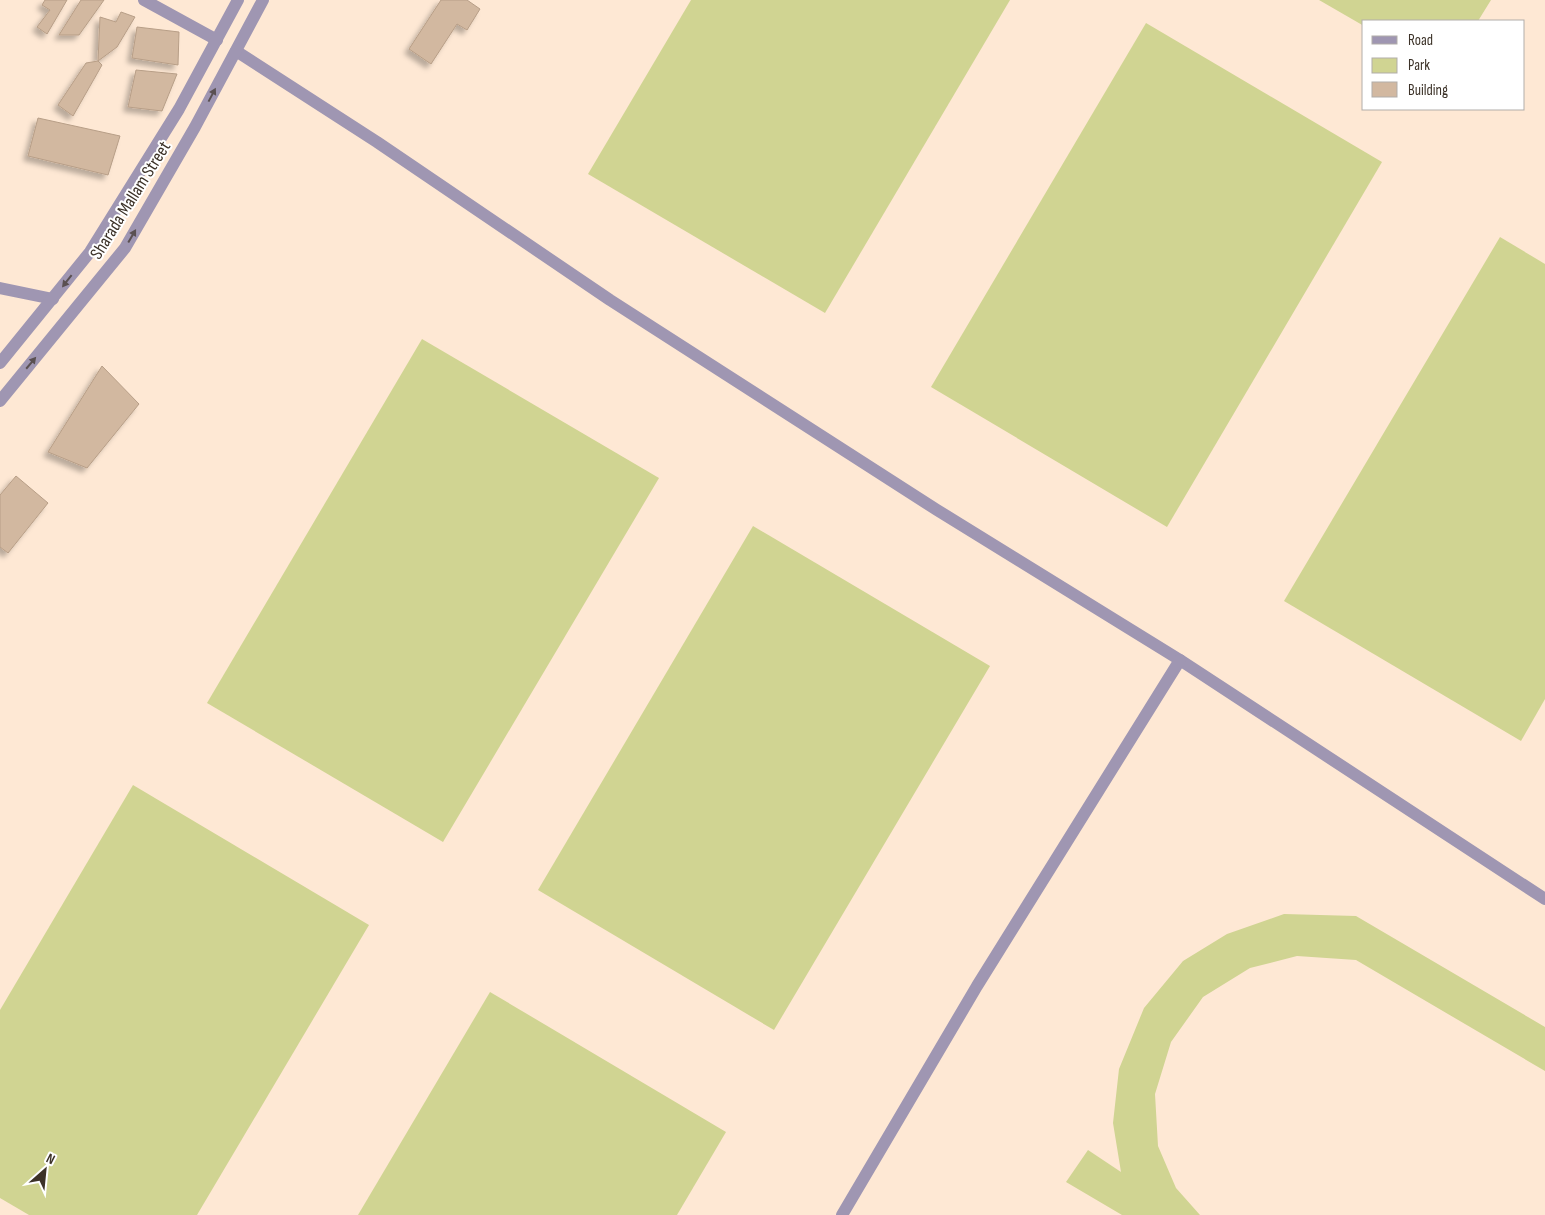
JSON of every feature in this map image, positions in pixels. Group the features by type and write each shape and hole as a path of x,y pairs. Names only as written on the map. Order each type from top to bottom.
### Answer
{"street":[{"path":"144,0 217,40"},
{"name":"Sharada Mallam Street","path":"0,363 90,252 179,109 238,0"},
{"name":"Sharada Mallam Street","path":"0,401 125,248 195,127 264,0"},
{"path":"236,51 377,142 610,300 937,510 1180,660 1545,899"},
{"path":"0,288 53,299"},
{"path":"842,1215 977,986 1180,660"}],"green space":[{"path":"691,0 1010,0 825,313 588,174"},
{"path":"1319,0 1491,0 1479,20 1362,20 1362,25"},
{"path":"1146,23 1382,162 1167,527 931,387"},
{"path":"1500,237 1545,264 1545,699 1521,741 1284,601"},
{"path":"422,339 659,478 443,842 207,703"},
{"path":"753,526 990,666 774,1030 538,890"},
{"path":"133,785 369,925 197,1215 29,1215 0,1198 0,1010"},
{"path":"1284,914 1356,916 1545,1027 1545,1071 1356,960 1297,956 1250,968 1203,997 1171,1042 1155,1094 1158,1146 1176,1188 1200,1215 1122,1215 1066,1182 1088,1150 1121,1172 1113,1123 1119,1069 1144,1008 1183,961 1227,934"},
{"path":"490,992 726,1132 677,1215 358,1215"}],"building":[{"path":"45,0 67,0 47,34 37,27 50,10 42,5"},
{"path":"81,0 104,0 79,35 59,35"},
{"path":"441,0 467,0 480,9 467,30 457,24 431,64 409,49"},
{"path":"121,12 135,17 117,47 98,61 100,17 116,22"},
{"path":"137,27 179,32 178,65 132,58"},
{"path":"98,61 102,65 73,116 58,105 86,63"},
{"path":"136,70 177,74 162,111 128,107"},
{"path":"38,118 120,136 108,175 28,156"},
{"path":"102,366 139,404 87,468 48,452"},
{"path":"16,476 48,503 8,553 0,547 0,495"}]}
